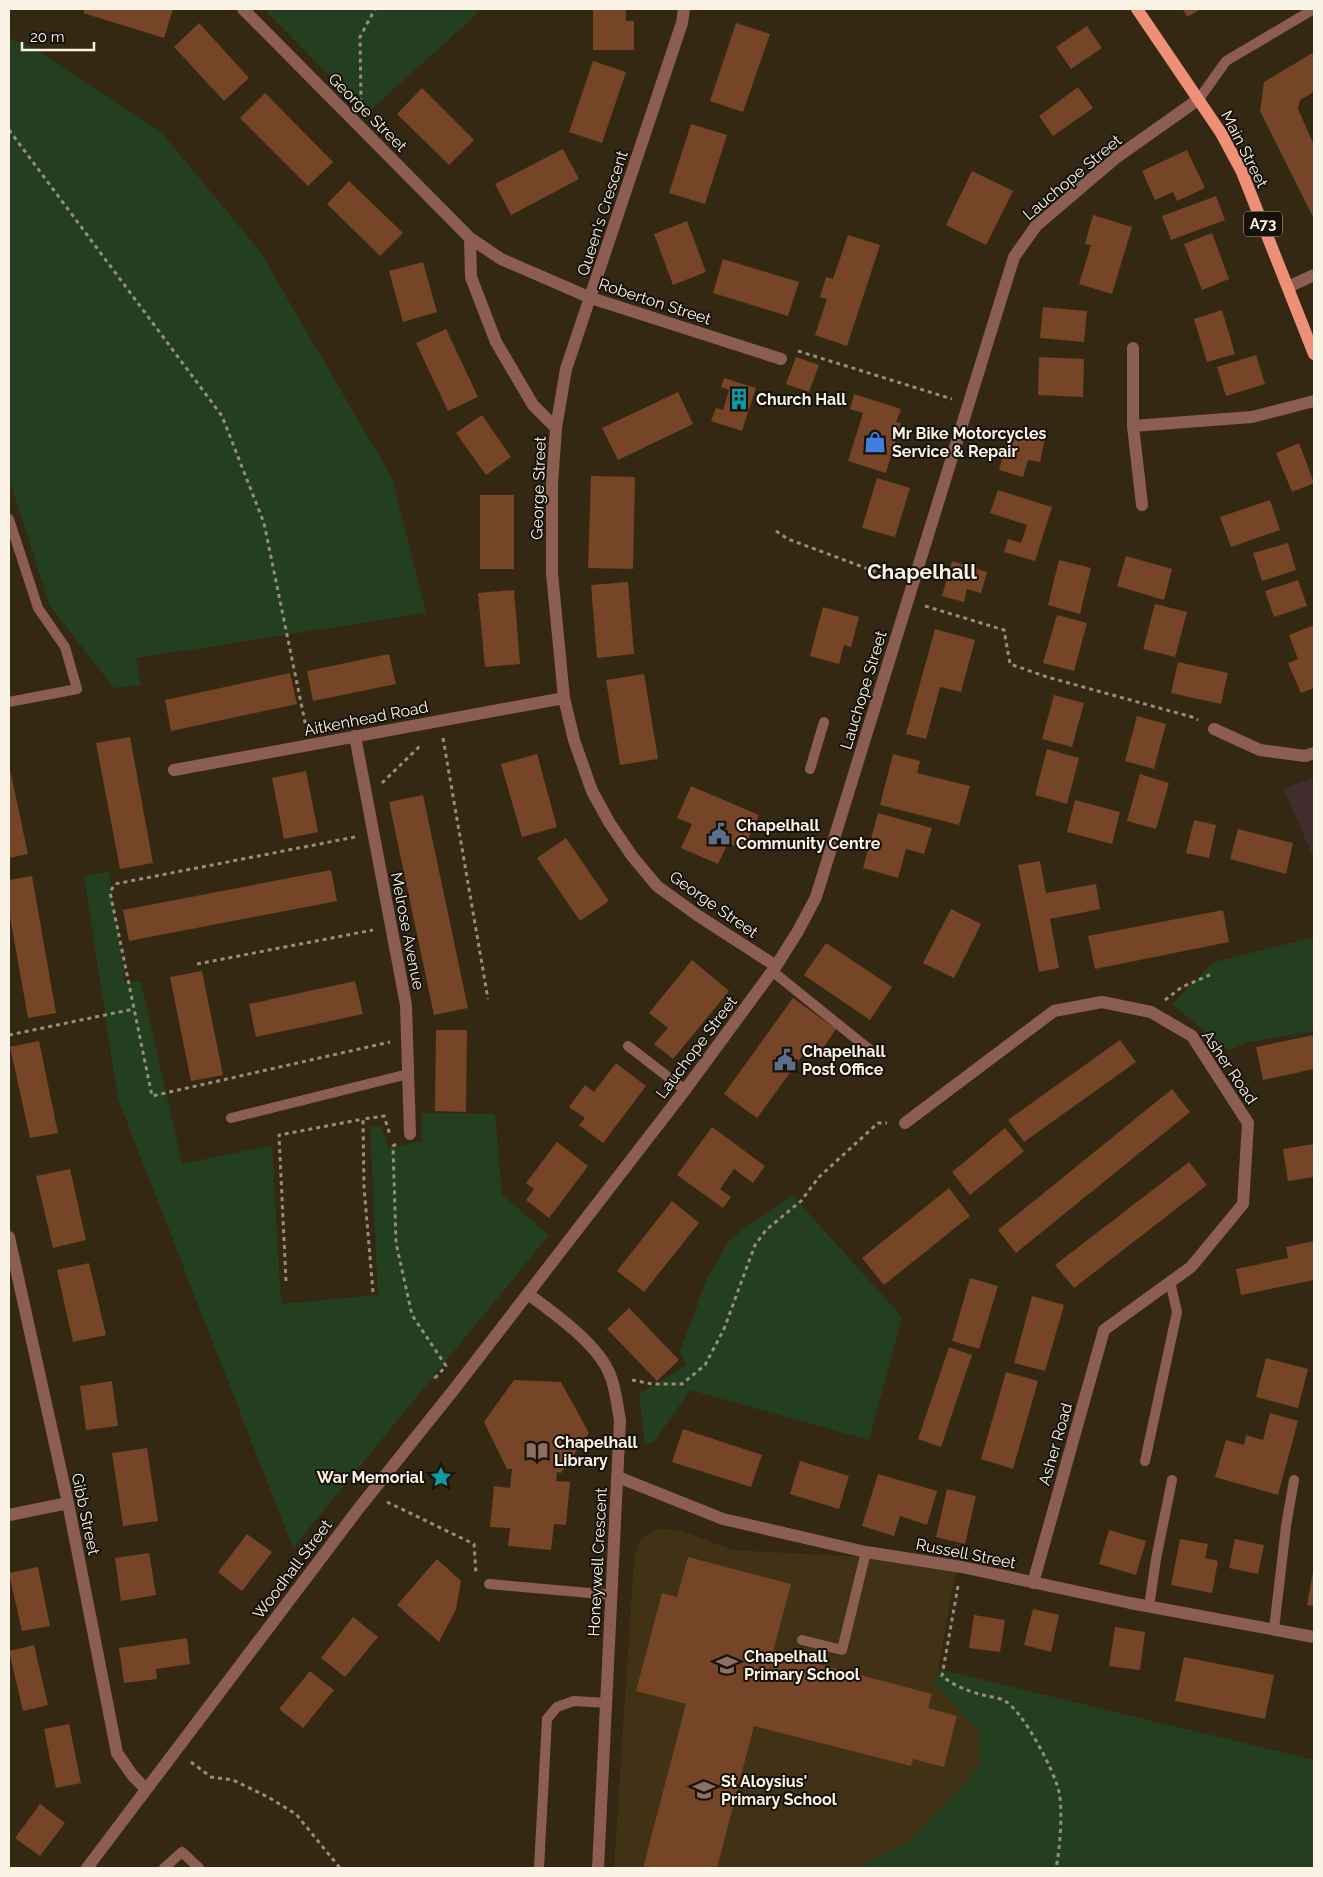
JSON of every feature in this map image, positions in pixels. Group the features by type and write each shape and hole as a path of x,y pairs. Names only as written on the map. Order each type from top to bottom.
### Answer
{"main road":[{"name":"A73","path":"1137,9 1199,99"},
{"name":"Main Street","path":"1199,99 1221,133 1242,172 1314,354"}],"street":[{"name":"George Street","path":"243,9 470,238 471,276 496,342 533,405 556,428 552,484 552,573 564,698 574,740 592,791 609,822 632,856 657,886 774,969"},
{"name":"Queen's Crescent","path":"556,428 566,369 682,23 684,9"},
{"name":"Lauchope Street","path":"528,1294 685,1090 774,969 798,931 816,897 1014,257 1036,226 1117,157 1199,99"},
{"name":"Roberton Street","path":"470,238 500,259 591,298 781,359"},
{"path":"1288,287 1314,275"},
{"path":"1133,348 1133,426 1142,505"},
{"path":"1133,426 1252,417 1314,402"},
{"name":"Aitkenhead Road","path":"174,770 355,736 441,723 564,698"},
{"path":"1214,729 1260,750 1306,756 1314,754"},
{"name":"Melrose Avenue","path":"355,736 406,1005 410,1134"},
{"name":"Asher Road","path":"905,1124 1054,1011 1102,1002 1151,1012 1192,1036 1248,1124 1243,1204 1191,1267 1104,1330 1033,1583"},
{"name":"Gibb Street","path":"9,1237 68,1503 117,1753 129,1772 146,1789"},
{"name":"Honeywell Crescent","path":"528,1294 586,1341 601,1358 611,1375 620,1420 598,1868"},
{"name":"Woodhall Street","path":"87,1868 370,1494 528,1294"},
{"name":"Russell Street","path":"618,1476 723,1519 866,1552 962,1567 1149,1607 1314,1637"},
{"path":"9,1515 68,1503"}],"lane":[{"path":"1199,99 1226,61 1314,9"},
{"path":"9,519 38,608 65,646 77,689 9,702"},
{"path":"810,770 824,722"},
{"path":"774,969 875,1054"},
{"path":"628,1046 685,1090"},
{"path":"231,1118 408,1074"},
{"path":"1144,1461 1178,1312 1170,1281"},
{"path":"1149,1607 1156,1559 1172,1480"},
{"path":"1274,1629 1286,1526 1294,1480"},
{"path":"802,1640 842,1650 866,1552"},
{"path":"489,1584 612,1595"},
{"path":"539,1868 547,1719 557,1707 574,1701 606,1703"},
{"path":"164,1868 182,1852 199,1868"}],"path":[{"path":"342,110 361,99 360,37 375,9"},
{"path":"9,130 222,416 264,523 309,745"},
{"path":"781,359 788,348 968,405"},
{"path":"776,530 788,539 912,586"},
{"path":"907,601 1004,630 1010,664 1046,677 1192,717 1214,729"},
{"path":"367,801 392,772 441,723"},
{"path":"441,723 488,999"},
{"path":"373,833 115,884 110,892 152,1096 407,1038"},
{"path":"197,964 391,927"},
{"path":"1151,1012 1182,987 1212,974"},
{"path":"9,1035 134,1009"},
{"path":"286,1281 278,1135 384,1116 393,1146 396,1243 412,1315 446,1366 435,1378 452,1392"},
{"path":"363,1119 364,1187 373,1292"},
{"path":"611,1375 652,1384 682,1384 705,1365 724,1329 755,1245 766,1230 801,1201 819,1177 878,1123 905,1124"},
{"path":"393,1146 410,1134"},
{"path":"370,1494 474,1544 476,1581 489,1584"},
{"path":"962,1567 942,1676 951,1684 980,1695 1005,1700 1021,1716 1048,1765 1059,1792 1056,1868"},
{"path":"176,1750 211,1777 233,1780 268,1797 296,1814 340,1868"}],"shaded area":[{"path":"1314,777 1314,859 1284,789"},
{"path":"657,1529 679,1530 733,1550 864,1557 956,1571 934,1683 979,1731 979,1767 909,1841 857,1868 614,1868 634,1558 640,1539"}],"green space":[{"path":"264,9 477,9 477,14 367,113"},
{"path":"9,39 34,48 161,132 259,250 392,478 426,613 136,658 141,685 114,688 50,606 9,479"},
{"path":"109,872 125,982 141,982 182,1164 272,1145 281,1304 378,1295 370,1126 382,1127 388,1148 422,1141 421,1113 495,1114 502,1195 549,1235 293,1548 118,1099 84,876"},
{"path":"1314,937 1314,1031 1245,1043 1229,1051 1172,1004 1214,962"},
{"path":"792,1195 902,1317 869,1440 690,1390 655,1441 645,1445 639,1394 687,1365 680,1352 707,1279 731,1238"},
{"path":"938,1669 1314,1760 1314,1868 857,1868 909,1841 979,1767 979,1731 934,1683"}],"building":[{"path":"85,9 173,9 164,38 83,13"},
{"path":"593,9 626,9 626,21 634,21 634,50 593,50"},
{"path":"1183,9 1201,9 1187,17"},
{"path":"199,23 249,78 224,101 174,47"},
{"path":"736,23 770,34 743,112 710,101"},
{"path":"1087,26 1102,48 1071,69 1056,47"},
{"path":"1314,52 1314,92 1300,100 1298,109 1314,145 1313,217 1260,111 1264,82"},
{"path":"593,61 626,72 602,143 569,132"},
{"path":"1078,87 1093,108 1053,136 1039,116"},
{"path":"422,88 474,140 449,165 397,114"},
{"path":"265,93 333,162 308,186 240,118"},
{"path":"691,124 727,135 705,204 669,193"},
{"path":"563,149 579,179 511,215 495,184"},
{"path":"1187,150 1205,188 1177,201 1173,192 1155,200 1142,171"},
{"path":"972,171 1013,191 986,245 946,225"},
{"path":"349,181 403,233 380,256 327,204"},
{"path":"1216,196 1225,220 1171,240 1162,216"},
{"path":"1093,215 1132,227 1112,294 1079,284 1091,245 1085,244"},
{"path":"687,221 706,272 673,285 654,234"},
{"path":"1212,233 1229,279 1202,290 1184,244"},
{"path":"848,235 880,245 847,346 815,335 827,299 820,297 826,277 833,279"},
{"path":"723,259 799,282 788,316 713,293"},
{"path":"423,262 437,312 403,322 389,271"},
{"path":"1043,307 1087,311 1084,342 1040,338"},
{"path":"1222,310 1235,354 1207,362 1194,319"},
{"path":"446,329 478,397 448,411 416,343"},
{"path":"1256,355 1265,384 1226,396 1217,367"},
{"path":"796,357 819,365 809,392 786,384"},
{"path":"1039,357 1084,359 1083,397 1038,395"},
{"name":"Church Hall","path":"724,378 756,388 742,431 711,421 716,408 723,410 729,390 721,387"},
{"path":"678,392 693,424 618,460 602,428"},
{"name":"Mr Bike Motorcycles Service & Repair","path":"854,394 901,409 896,422 901,423 886,473 848,461 863,413 850,409"},
{"path":"482,415 511,457 486,475 456,433"},
{"path":"1009,433 1046,433 1040,462 1028,460 1023,477 999,470"},
{"path":"1299,443 1314,483 1292,492 1276,453"},
{"path":"591,476 635,477 633,569 588,568"},
{"path":"877,478 910,488 895,537 862,528"},
{"path":"998,490 1052,507 1035,561 1004,552 1008,539 1021,543 1027,525 990,513"},
{"path":"480,495 514,495 514,569 480,569"},
{"path":"1270,500 1280,530 1231,547 1220,517"},
{"path":"1288,543 1296,570 1262,581 1253,553"},
{"path":"1126,556 1172,569 1164,600 1117,586"},
{"path":"1059,560 1091,568 1080,614 1048,605"},
{"path":"952,561 987,572 981,593 967,589 964,602 942,596"},
{"path":"1298,580 1307,606 1274,617 1265,591"},
{"path":"628,582 634,654 597,658 591,585"},
{"path":"514,590 520,664 485,667 478,593"},
{"path":"1155,604 1187,612 1175,657 1143,649"},
{"path":"823,607 859,617 851,647 844,645 839,664 810,656"},
{"path":"1057,615 1087,623 1074,671 1043,663"},
{"path":"1314,625 1314,688 1301,693 1288,663 1298,659 1289,635"},
{"path":"935,629 975,640 961,692 940,687 926,739 906,734"},
{"path":"389,654 396,684 313,701 307,671"},
{"path":"1178,662 1228,673 1221,704 1171,693"},
{"path":"290,673 297,704 171,731 165,700"},
{"path":"644,674 658,759 620,765 606,680"},
{"path":"1054,695 1084,703 1072,747 1042,739"},
{"path":"1137,716 1166,724 1154,769 1125,761"},
{"path":"130,737 153,863 120,869 96,743"},
{"path":"1047,749 1079,758 1067,804 1035,795"},
{"path":"537,754 557,827 522,837 501,764"},
{"path":"893,754 920,761 917,773 970,786 959,825 880,805"},
{"path":"9,765 28,854 9,858"},
{"path":"306,771 318,832 284,839 272,778"},
{"path":"1140,774 1169,783 1156,829 1127,821"},
{"name":"Chapelhall Community Centre","path":"691,786 759,815 743,850 728,843 718,864 681,848 692,824 677,818"},
{"path":"423,795 468,1008 434,1015 389,802"},
{"path":"1075,800 1120,812 1112,844 1067,832"},
{"path":"878,813 932,828 924,854 906,849 898,878 863,868"},
{"path":"1194,820 1216,825 1209,858 1186,853"},
{"path":"1238,829 1293,843 1286,874 1230,859"},
{"path":"566,838 609,901 580,921 537,858"},
{"path":"1040,861 1046,893 1096,884 1100,909 1050,919 1059,968 1039,972 1018,865"},
{"path":"331,870 337,901 129,941 123,910"},
{"path":"32,876 56,1013 28,1018 9,911 9,880"},
{"path":"951,909 981,924 954,978 923,963"},
{"path":"1223,910 1229,942 1095,969 1088,936"},
{"path":"826,943 892,987 870,1020 804,975"},
{"path":"692,960 729,991 673,1059 654,1044 668,1028 649,1013"},
{"path":"202,971 223,1075 191,1081 170,977"},
{"path":"355,981 363,1014 256,1037 249,1004"},
{"path":"793,998 836,1029 821,1051 811,1044 757,1118 724,1094"},
{"path":"436,1030 467,1030 466,1112 435,1111"},
{"path":"1314,1035 1314,1069 1263,1080 1256,1047"},
{"path":"1120,1040 1136,1062 1024,1142 1008,1120"},
{"path":"39,1041 58,1133 30,1138 10,1047"},
{"path":"616,1063 646,1086 603,1143 579,1125 585,1118 569,1107 585,1085 594,1092"},
{"path":"1172,1089 1190,1112 1016,1253 998,1230"},
{"path":"712,1127 765,1166 753,1183 734,1169 720,1189 731,1197 723,1208 677,1175"},
{"path":"1005,1128 1024,1151 970,1195 952,1172"},
{"path":"557,1142 588,1166 549,1218 526,1200 534,1189 526,1183"},
{"path":"1314,1144 1314,1177 1288,1181 1283,1149"},
{"path":"1189,1162 1207,1185 1074,1288 1055,1265"},
{"path":"70,1169 86,1240 53,1248 36,1176"},
{"path":"949,1188 970,1216 884,1285 862,1258"},
{"path":"672,1201 699,1223 644,1292 617,1271"},
{"path":"1314,1241 1314,1280 1241,1295 1236,1269 1288,1258 1286,1247"},
{"path":"89,1263 106,1335 73,1342 57,1270"},
{"path":"970,1278 998,1286 979,1349 952,1341"},
{"path":"1032,1296 1064,1305 1045,1371 1014,1363"},
{"path":"629,1308 679,1360 657,1381 607,1329"},
{"path":"949,1347 972,1355 941,1447 918,1439"},
{"path":"1266,1358 1308,1369 1298,1408 1256,1397"},
{"path":"1006,1372 1038,1381 1013,1469 981,1459"},
{"name":"Chapelhall Library","path":"514,1380 561,1382 589,1433 561,1473 557,1472 556,1481 570,1482 566,1525 554,1524 551,1550 508,1546 510,1528 490,1527 494,1486 510,1488 512,1469 507,1469 484,1422"},
{"path":"112,1381 118,1426 86,1430 80,1386"},
{"path":"1270,1413 1298,1421 1278,1495 1215,1477 1226,1440 1244,1445 1246,1435 1263,1440"},
{"path":"683,1429 762,1455 751,1487 672,1462"},
{"path":"147,1448 158,1521 123,1526 112,1453"},
{"path":"800,1461 849,1476 839,1509 790,1494"},
{"path":"878,1474 937,1491 927,1525 900,1516 894,1536 862,1526"},
{"path":"947,1489 976,1496 965,1544 936,1537"},
{"path":"1109,1530 1146,1541 1136,1575 1099,1564"},
{"path":"247,1534 272,1552 242,1591 218,1572"},
{"path":"1180,1539 1208,1544 1205,1558 1218,1561 1212,1593 1171,1585"},
{"path":"1235,1539 1264,1545 1258,1574 1229,1568"},
{"path":"149,1553 156,1595 121,1601 115,1558"},
{"path":"688,1557 791,1584 773,1652 932,1694 928,1708 957,1716 944,1767 913,1759 911,1766 754,1726 717,1868 643,1868 686,1704 636,1691 662,1593 677,1597"},
{"path":"437,1559 461,1581 456,1609 439,1642 397,1605"},
{"path":"38,1567 50,1626 22,1631 9,1573"},
{"path":"1314,1572 1314,1606 1307,1605"},
{"path":"1033,1609 1059,1615 1051,1652 1024,1645"},
{"path":"974,1615 1005,1620 1000,1652 969,1648"},
{"path":"353,1617 378,1637 345,1677 321,1658"},
{"path":"1115,1627 1145,1632 1140,1670 1109,1666"},
{"path":"187,1638 190,1664 156,1669 157,1679 124,1683 119,1648"},
{"path":"34,1645 48,1705 23,1711 9,1651"},
{"path":"1184,1657 1274,1675 1265,1719 1175,1701"},
{"path":"310,1671 334,1690 303,1728 279,1709"},
{"path":"69,1724 81,1783 56,1788 44,1729"},
{"path":"40,1804 65,1823 40,1856 15,1838"}],"place":[{"name":"Church Hall","path":"739,399"},
{"name":"Mr Bike Motorcycles Service & Repair","path":"875,442"},
{"name":"Chapelhall Community Centre","path":"719,834"},
{"name":"Chapelhall Post Office","path":"785,1060"},
{"name":"Chapelhall Library","path":"537,1451"},
{"name":"War Memorial","path":"441,1477"},
{"name":"Chapelhall Primary School","path":"727,1665"},
{"name":"St Aloysius' Primary School","path":"704,1790"}],"district":[{"name":"Chapelhall","path":"922,572"}]}
